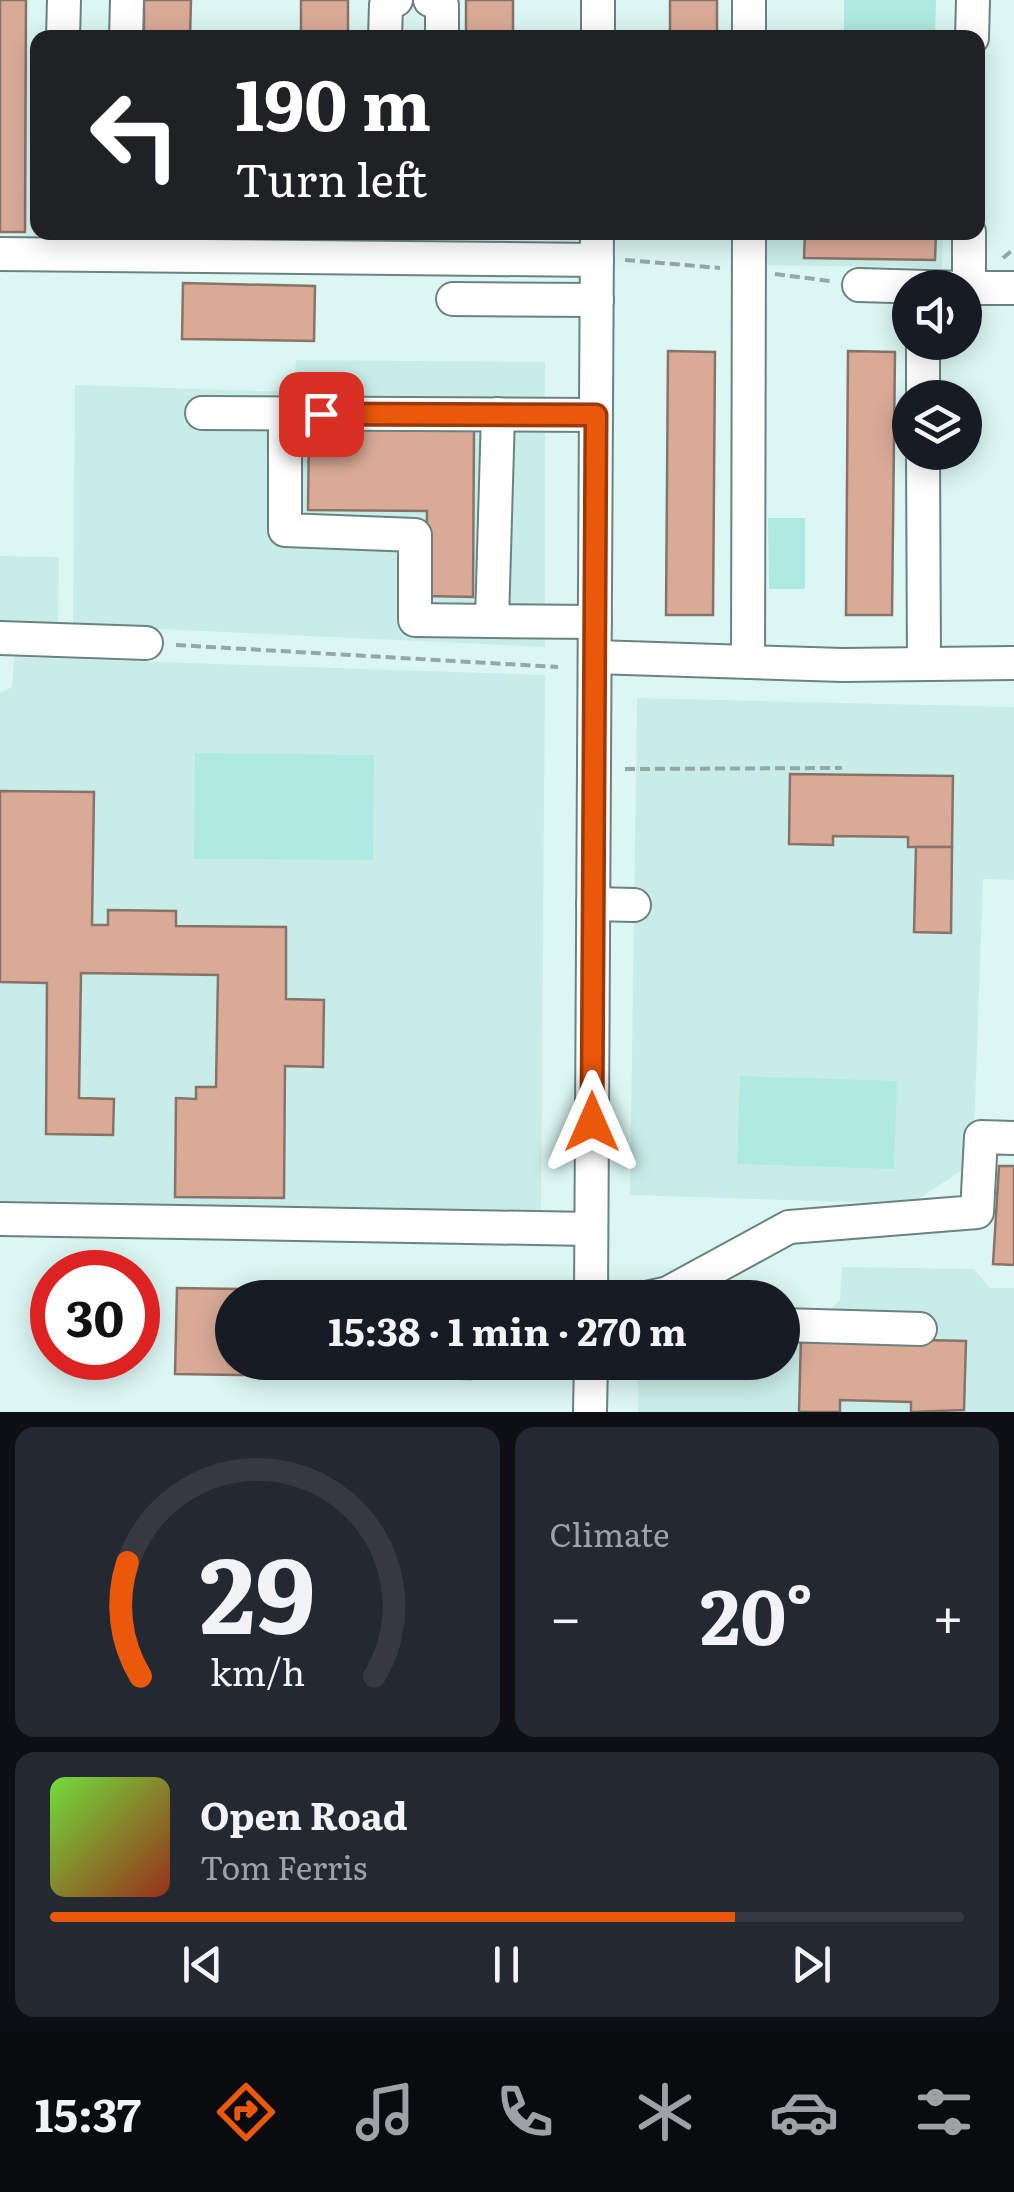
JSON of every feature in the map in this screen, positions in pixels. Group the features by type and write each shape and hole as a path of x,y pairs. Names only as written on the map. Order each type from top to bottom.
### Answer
{"street":[{"path":"63,30 64,0"},
{"path":"126,30 127,0"},
{"path":"385,30 386,4 396,0"},
{"path":"430,0 442,5 442,30"},
{"path":"598,0 598,30"},
{"path":"749,0 749,30"},
{"path":"972,0 972,30"},
{"path":"748,240 748,662"},
{"path":"967,270 969,240"},
{"path":"0,254 60,244 597,246 591,1280"},
{"path":"859,286 892,287"},
{"path":"982,288 1014,288"},
{"path":"453,299 596,300"},
{"path":"202,413 596,415"},
{"path":"286,414 285,530 415,534 414,620 595,622"},
{"path":"492,620 498,414"},
{"path":"923,470 924,664"},
{"path":"0,638 146,643"},
{"path":"594,658 1014,663"},
{"path":"593,904 634,905"},
{"path":"692,1280 790,1227 976,1212 982,1137 1014,1138"},
{"path":"0,1219 591,1229"},
{"path":"800,1325 920,1328"},
{"path":"590,1412 591,1380"}],"path":[{"path":"597,246 859,286"},
{"path":"146,643 558,667"},
{"path":"625,769 842,768"}],"shaded area":[{"path":"844,0 936,0 935,30 844,30"},
{"path":"763,240 943,240 942,268 763,265"},
{"path":"296,360 545,362 545,647 73,625 75,385 294,392"},
{"path":"768,518 805,518 805,589 769,589"},
{"path":"0,556 59,557 58,630 0,629"},
{"path":"14,657 545,675 541,1210 0,1206 0,693 12,687"},
{"path":"637,698 1014,707 1014,880 983,879 973,1163 911,1204 630,1195"},
{"path":"195,753 374,755 373,860 194,859"},
{"path":"740,1076 897,1081 894,1169 737,1164"},
{"path":"842,1267 974,1269 990,1288 1014,1288 1014,1412 638,1412 638,1380 800,1380 800,1309 830,1310 840,1300"}],"building":[{"path":"0,0 26,0 25,232 0,232"},
{"path":"144,0 191,0 190,30 144,30"},
{"path":"301,0 348,0 348,30 301,30"},
{"path":"466,0 513,0 513,30 466,30"},
{"path":"670,0 717,0 717,30 670,30"},
{"path":"805,240 936,240 935,260 804,258"},
{"path":"183,283 315,286 314,341 182,339"},
{"path":"668,351 715,352 713,615 666,615"},
{"path":"848,351 892,352 892,615 846,615"},
{"path":"309,427 474,429 473,597 426,596 427,511 308,510"},
{"path":"790,774 953,776 952,847 908,847 908,837 833,836 833,845 789,844"},
{"path":"0,791 94,792 92,925 108,925 108,910 176,911 176,926 286,927 286,999 324,1000 323,1067 285,1066 284,1198 175,1197 176,1098 196,1099 196,1087 216,1087 218,975 81,973 79,1098 114,1099 113,1135 46,1134 47,983 0,982"},
{"path":"916,847 952,847 951,933 914,932"},
{"path":"999,1166 1014,1166 1014,1265 993,1264"},
{"path":"177,1288 215,1289 215,1375 175,1374"},
{"path":"801,1337 966,1341 964,1410 911,1412 911,1402 840,1400 840,1412 799,1412"}],"route":[{"path":"321,414 596,415 592,1122"}]}
